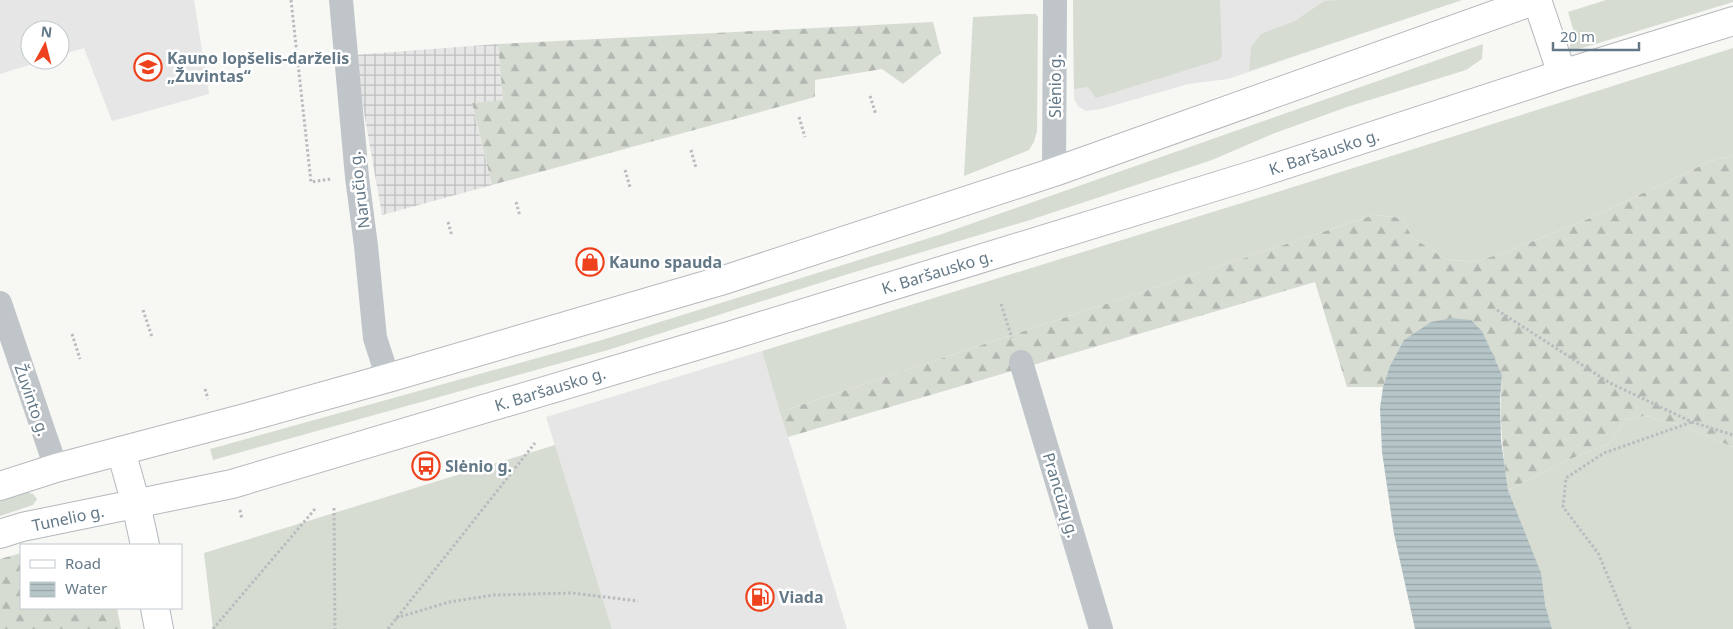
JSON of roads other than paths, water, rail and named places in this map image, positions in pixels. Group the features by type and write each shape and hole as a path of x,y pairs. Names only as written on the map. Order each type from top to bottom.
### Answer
{"main road":[{"path":"0,486 56,468 388,378 727,279 1054,172 1537,0 1562,74"},
{"name":"K. Baršausko g.","path":"136,504 232,484 730,336 1253,175 1733,20"},
{"path":"121,451 145,544"},
{"name":"Tunelio g.","path":"0,534 22,527 136,504"},
{"path":"155,609 159,629"}],"street":[{"name":"Naručio g.","path":"341,0 357,176 376,338 388,378"},
{"name":"Slėnio g.","path":"1054,172 1055,0"},
{"name":"Žuvinto g.","path":"0,303 56,468"},
{"name":"Prancūzų g.","path":"1020,362 1101,629"}],"water":[{"path":"1452,318 1471,320 1482,331 1502,375 1500,399 1501,441 1508,490 1541,573 1545,604 1552,629 1415,629 1394,534 1382,452 1380,408 1383,387 1389,368 1404,340 1431,322"}],"place":[{"name":"Kauno lopšelis-darželis „Žuvintas“","path":"148,67"},
{"name":"Kauno spauda","path":"590,262"},
{"name":"Slėnio g.","path":"426,466"},
{"name":"Viada","path":"760,597"}]}
